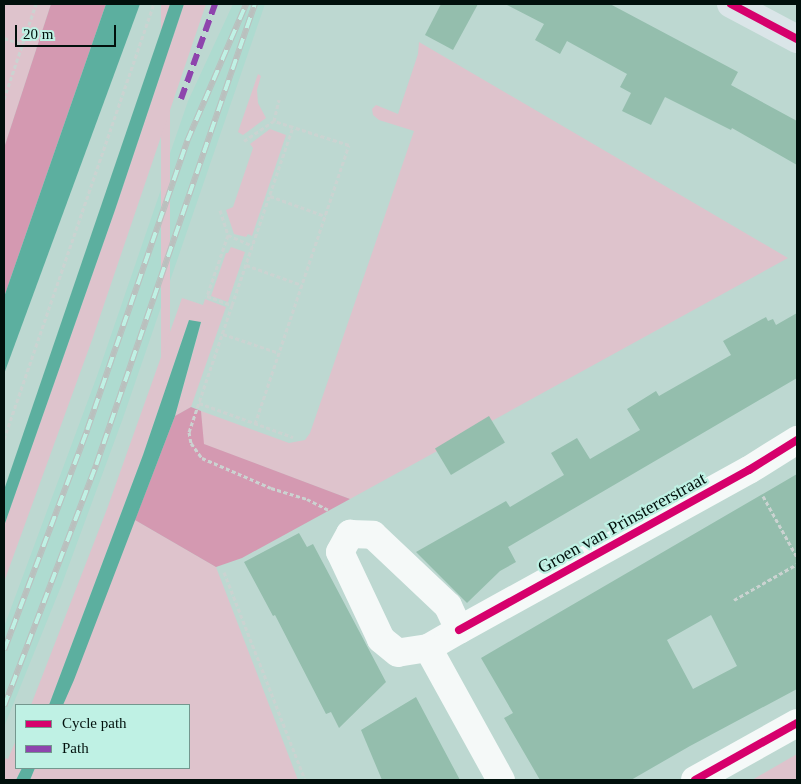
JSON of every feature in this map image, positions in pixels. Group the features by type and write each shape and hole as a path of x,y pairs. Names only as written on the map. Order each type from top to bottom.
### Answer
{"main road":[{"path":"740,6 797,39"}],"street":[{"name":"Groen van Prinstererstraat","path":"428,648 749,470 797,440"},
{"path":"459,630 448,606 373,535 350,534 340,552 381,639 398,653 428,648 500,780"},
{"path":"695,780 797,723"}],"path":[{"path":"4,99 36,4"},
{"path":"4,439 154,4"},
{"path":"4,38 22,44"},
{"path":"244,141 274,121 279,100"},
{"path":"255,424 350,145 274,121"},
{"path":"293,127 188,432 191,443 202,458 271,488 307,499 340,516 350,534"},
{"path":"270,196 325,216"},
{"path":"220,210 228,235 207,296 232,306"},
{"path":"228,235 253,246"},
{"path":"246,265 302,285"},
{"path":"223,334 279,353"},
{"path":"199,403 293,437"},
{"path":"749,470 797,557"},
{"path":"734,600 797,564"},
{"path":"224,572 305,780"}],"shaded area":[{"path":"4,4 51,4 4,148"},
{"path":"51,4 106,4 4,297 4,148"},
{"path":"106,4 140,4 4,374 4,297"},
{"path":"161,4 170,4 170,489 161,489"},
{"path":"170,4 184,4 115,210 4,526 4,490"},
{"path":"184,4 206,4 92,340 4,582 4,526 115,210"},
{"path":"233,4 265,4 123,418 62,584 4,727 4,627 97,376 168,169 165,168 188,101"},
{"path":"419,42 788,258 350,499 203,444 201,411 289,443 305,440 310,433 414,131 379,120 373,115 372,109 376,105 398,114 418,54"},
{"path":"258,74 261,76 257,90 258,103 266,118 243,135 238,132"},
{"path":"270,129 286,135 252,236 248,234 246,237 234,234 226,210 233,207 253,148 250,144"},
{"path":"231,247 245,252 228,302 211,296 226,253 228,253"},
{"path":"182,298 203,305 205,299 226,307 191,407 175,416 201,323 189,320 143,455 49,704 31,704 107,509"},
{"path":"189,320 201,322 175,416 74,680 63,704 49,704 143,455"},
{"path":"191,407 201,411 204,444 350,499 242,558 216,567 135,520 175,416"},
{"path":"135,520 216,567 298,780 30,780 35,769 190,769 190,704 63,704"},
{"path":"15,742 15,769 22,769 16,780 4,780 4,758 8,759"},
{"path":"797,754 797,780 752,780"},
{"path":"22,769 35,769 30,780 16,780"}],"building":[{"path":"441,4 478,4 453,50 425,35"},
{"path":"505,4 610,4 738,72 731,85 797,121 797,165 732,128 731,130 665,97 651,125 622,111 631,93 620,87 627,74 567,41 560,54 535,40 544,24"},
{"path":"797,313 797,378 508,547 516,562 500,571 467,603 416,552 506,501 510,507 564,475 551,453 577,438 590,459 640,430 627,409 656,391 659,396 731,355 723,341 766,317 768,321 773,319 776,325"},
{"path":"489,416 505,443 451,475 435,448"},
{"path":"797,474 797,689 631,780 540,780 504,718 513,713 481,658","holes":["711,615 737,666 693,689 667,640"]},
{"path":"299,533 307,547 313,544 386,682 339,728 331,712 326,714 275,615 273,616 244,562"},
{"path":"416,697 460,780 382,780 361,730"}],"railway":[{"path":"4,650 87,430 187,141 246,4"},
{"path":"4,706 96,465 255,4"}],"marked path":[{"path":"181,99 215,4"}],"cycle path":[{"path":"731,4 797,39"},
{"path":"459,630 749,470 797,440"},
{"path":"695,780 797,723"}]}
